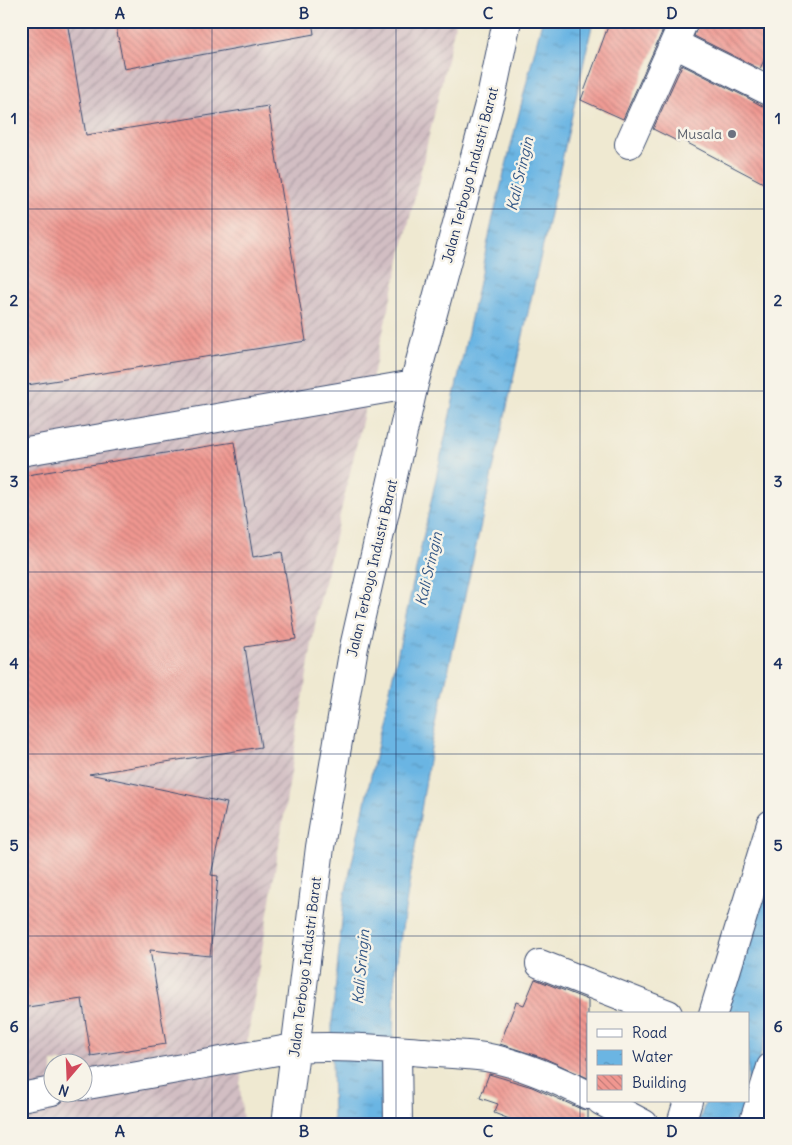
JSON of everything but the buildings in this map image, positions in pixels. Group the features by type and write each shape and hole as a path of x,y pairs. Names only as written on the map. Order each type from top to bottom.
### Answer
{"street":[{"name":"Jalan Terboyo Industri Barat","path":"286,1124 306,1047 312,925 320,847 354,647 414,384 492,93 507,21"},
{"path":"629,144 679,33 771,92"},
{"path":"21,452 414,384"},
{"path":"714,1012 771,824"},
{"path":"540,964 663,1012"},
{"path":"92,1084 306,1047 393,1049 485,1057 520,1066 587,1094"},
{"path":"393,1049 398,1124"},
{"path":"753,1124 771,1067"},
{"path":"21,1097 42,1093"},
{"path":"603,1102 644,1124"},
{"path":"681,1124 688,1102"}],"shaded area":[{"path":"21,21 456,21 317,613 240,1084 243,1124 21,1124"}],"water":[{"name":"Kali Sringin","path":"542,21 593,21 431,748 395,972 393,1038 332,1038 344,899 493,218"},
{"path":"771,854 771,1019 750,1090 750,1012 726,1012"},
{"path":"332,1055 392,1058 390,1124 333,1124"},
{"path":"706,1102 747,1102 741,1124 698,1124"}],"place":[{"name":"Musala","path":"732,134"}]}
